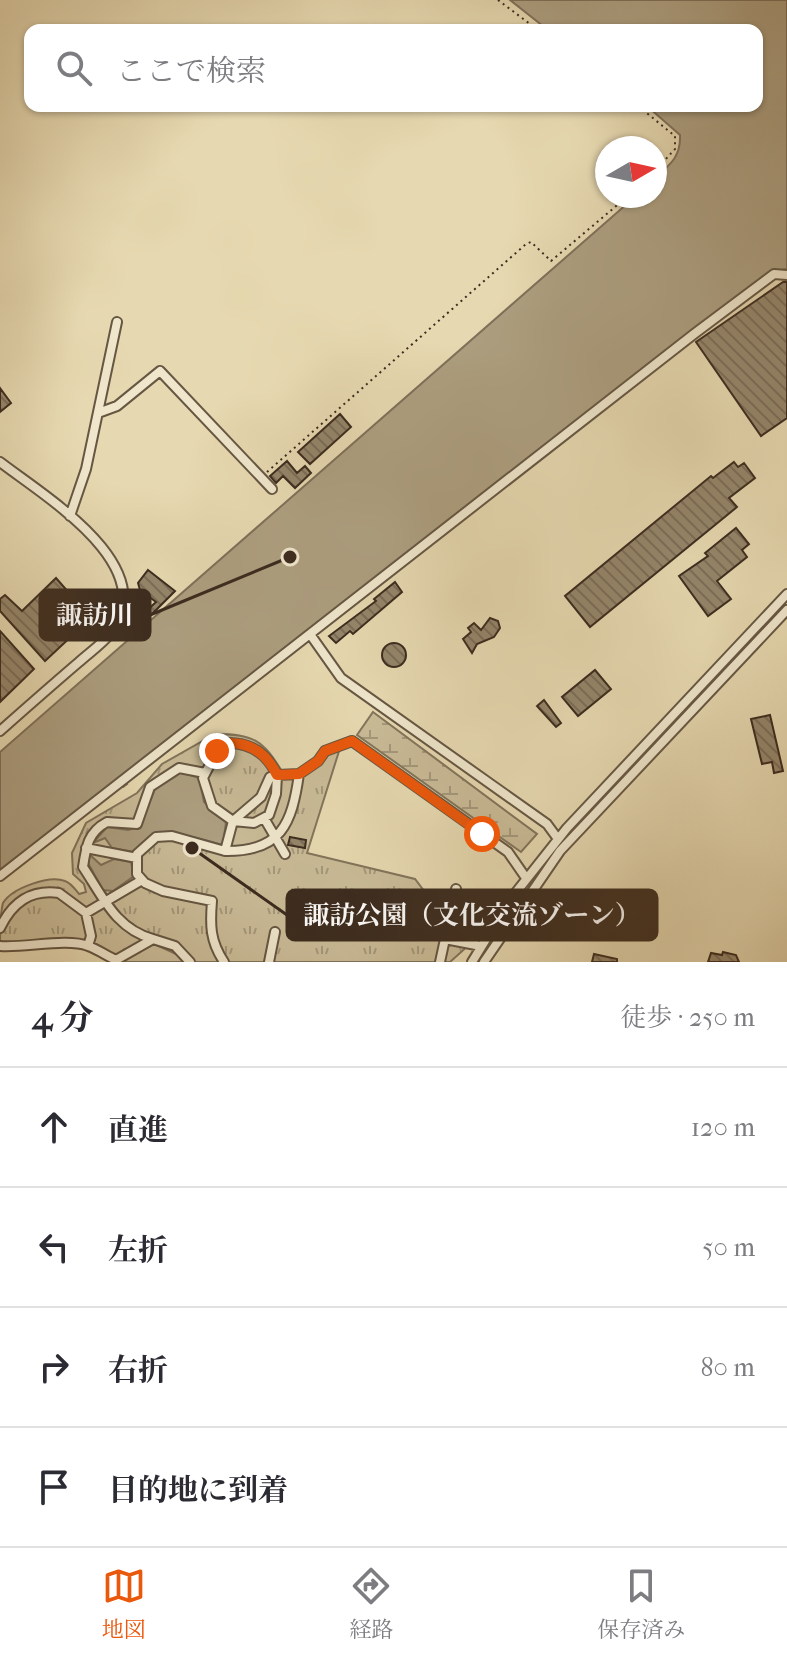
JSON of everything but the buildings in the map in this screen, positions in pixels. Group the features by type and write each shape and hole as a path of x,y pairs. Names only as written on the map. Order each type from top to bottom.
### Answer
{"street":[{"path":"0,876 694,334 774,274 787,275"},
{"path":"70,516 86,469 117,322"},
{"path":"98,413 117,406 160,371 272,489"},
{"path":"0,462 92,533 110,557 121,583 122,612 110,634 0,731"},
{"path":"472,962 526,878 558,839 787,594"},
{"path":"484,962 560,851 787,610"},
{"path":"312,637 341,678 547,824 558,839"},
{"path":"225,851 233,821 261,797 270,777 299,774 318,761 325,751 352,741 508,852 526,878"},
{"path":"226,743 253,747 269,759 277,775 273,805 264,818 254,823 233,821 206,798 205,773 217,751 226,743"},
{"path":"190,962 175,946 132,933 118,920 83,867 90,835 107,822 137,824 150,787 179,768 205,773"},
{"path":"220,961 210,929 212,901 163,891 142,880 137,874 137,858 156,837 172,836 225,851 246,851 276,837 287,829 299,774"},
{"path":"264,818 285,854"},
{"path":"86,848 137,858"},
{"path":"86,913 142,880"},
{"path":"440,962 456,889"},
{"path":"0,928 21,900 40,892 59,893 86,913 91,936 88,946"},
{"path":"269,962 275,932"},
{"path":"0,946 28,948 66,942 88,946 116,960 153,939"},
{"path":"445,939 481,946"}],"path":[{"path":"498,0 530,24"},
{"path":"645,112 675,136 675,149 667,158"},
{"path":"261,476 526,244 531,242 540,248 551,261 614,208"}],"green space":[{"path":"373,712 537,834 521,852 357,735"},
{"path":"215,734 239,735 256,741 283,773 299,774 325,751 340,748 307,853 415,879 428,896 429,909 482,920 469,945 450,962 122,962 152,943 185,958 175,946 153,939 116,960 88,946 0,946 3,903 14,892 41,881 58,880 73,886 79,894 86,892 84,884 73,874 72,853 86,823 137,793 162,764"}],"shaded area":[{"path":"510,0 787,0 787,269 774,271 122,777 127,784 123,787 117,782 0,871 0,752 622,208 667,208 667,167 679,149 680,135 654,112 763,112 763,24 540,24"},
{"path":"179,771 199,778 204,802 226,822 223,845 175,834 153,837 134,852 112,848 105,838 93,843 107,827 128,830 139,827 155,789"},
{"path":"89,854 101,865 114,859 131,862 134,876 113,891 103,890 88,863"}],"place":[{"name":"諏訪川","path":"290,557"},
{"name":"諏訪公園（文化交流ゾーン）","path":"192,848"}],"route":[{"path":"217,751 226,743 253,747 269,759 277,775 299,774 318,761 325,751 352,741 482,834"}]}
